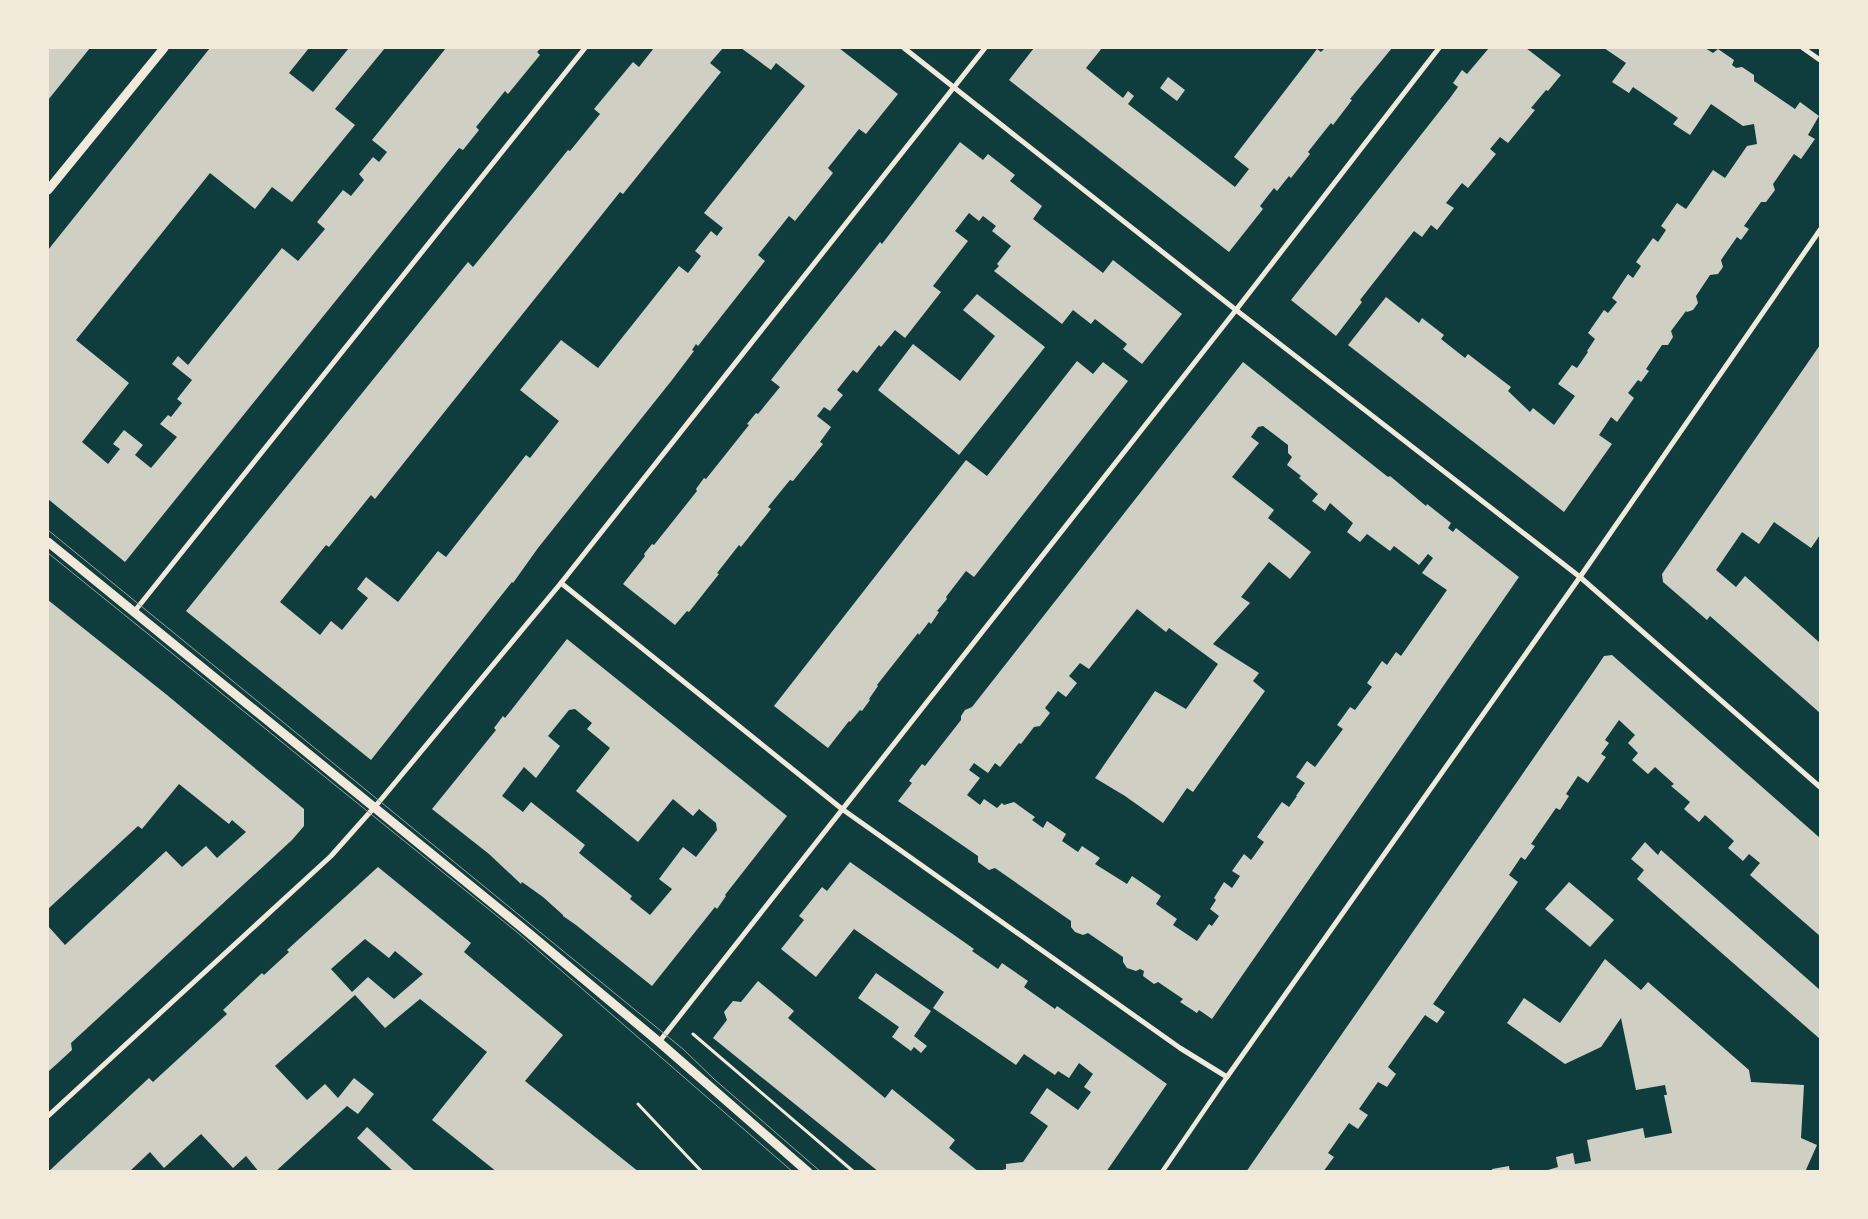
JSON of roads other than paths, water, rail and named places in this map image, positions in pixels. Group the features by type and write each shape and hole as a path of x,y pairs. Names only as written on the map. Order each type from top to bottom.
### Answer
{"street":[{"path":"48,190 164,48"},
{"path":"134,613 585,48"},
{"path":"904,48 1236,310 1580,577 1820,786"},
{"path":"48,1116 331,856 375,807 561,582 985,48"},
{"path":"659,1042 1236,310 1439,48"},
{"path":"1803,48 1820,60"},
{"path":"1162,1172 1580,577 1820,230"},
{"path":"48,542 375,807 659,1042 808,1172"},
{"path":"561,582 842,809 1172,1042 1227,1077"}],"tram line":[{"path":"48,530 683,1049 714,1079 821,1172"},
{"path":"48,553 518,933 793,1172"}]}
